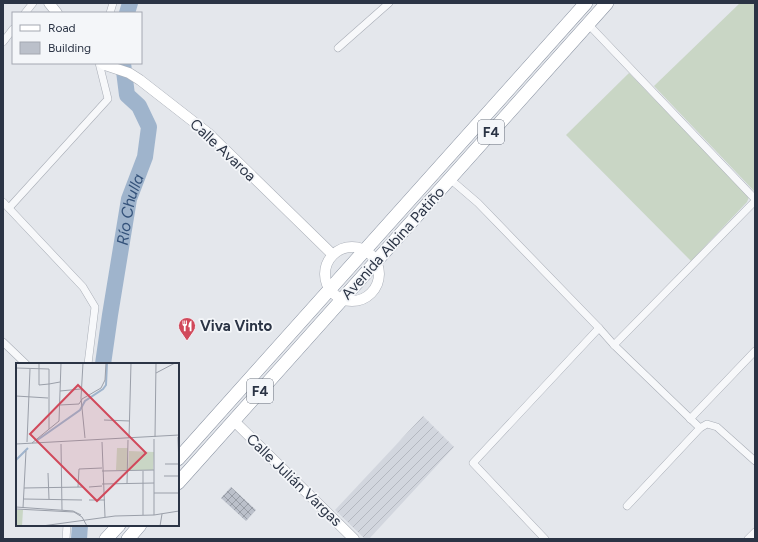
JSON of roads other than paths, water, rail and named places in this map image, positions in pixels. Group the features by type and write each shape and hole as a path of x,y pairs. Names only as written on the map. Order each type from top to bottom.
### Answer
{"highway":[{"name":"Avenida Albina Patiño","path":"179,482 607,3"},
{"name":"Avenida Albina Patiño","path":"179,458 582,4"},
{"path":"106,539 118,526"},
{"path":"128,539 139,526"}],"main road":[{"path":"49,3 56,12"},
{"name":"Calle Avaroa","path":"104,64 128,73 140,80 208,133 332,254"},
{"path":"348,247 356,247 364,250 372,256 379,266 379,281 376,289 369,296 361,300 352,302 342,300 329,290 325,283 325,268 328,261 332,254 348,247"},
{"name":"Calle Julián Vargas","path":"234,421 354,539"}],"street":[{"path":"26,12 33,3"},
{"path":"338,48 390,3"},
{"path":"588,24 755,200 614,345"},
{"path":"3,42 12,30"},
{"path":"9,208 108,99 99,64"},
{"path":"450,179 478,203 614,345 700,428"},
{"path":"3,202 83,286 95,307 88,363"},
{"path":"545,539 473,463 599,328"},
{"path":"3,342 25,363"},
{"path":"690,419 755,351"},
{"path":"627,506 700,428 707,424 717,427 755,461"},
{"path":"66,539 67,526"},
{"path":"748,539 755,532"}],"waterway":[{"name":"Río Chulla","path":"127,12 130,3"},
{"name":"Río Chulla","path":"103,363 129,199 145,157 149,127 139,106 127,95 123,64"},
{"name":"Río Chulla","path":"79,539 80,526"}],"place":[{"name":"Viva Vinto","path":"187,341"}]}
